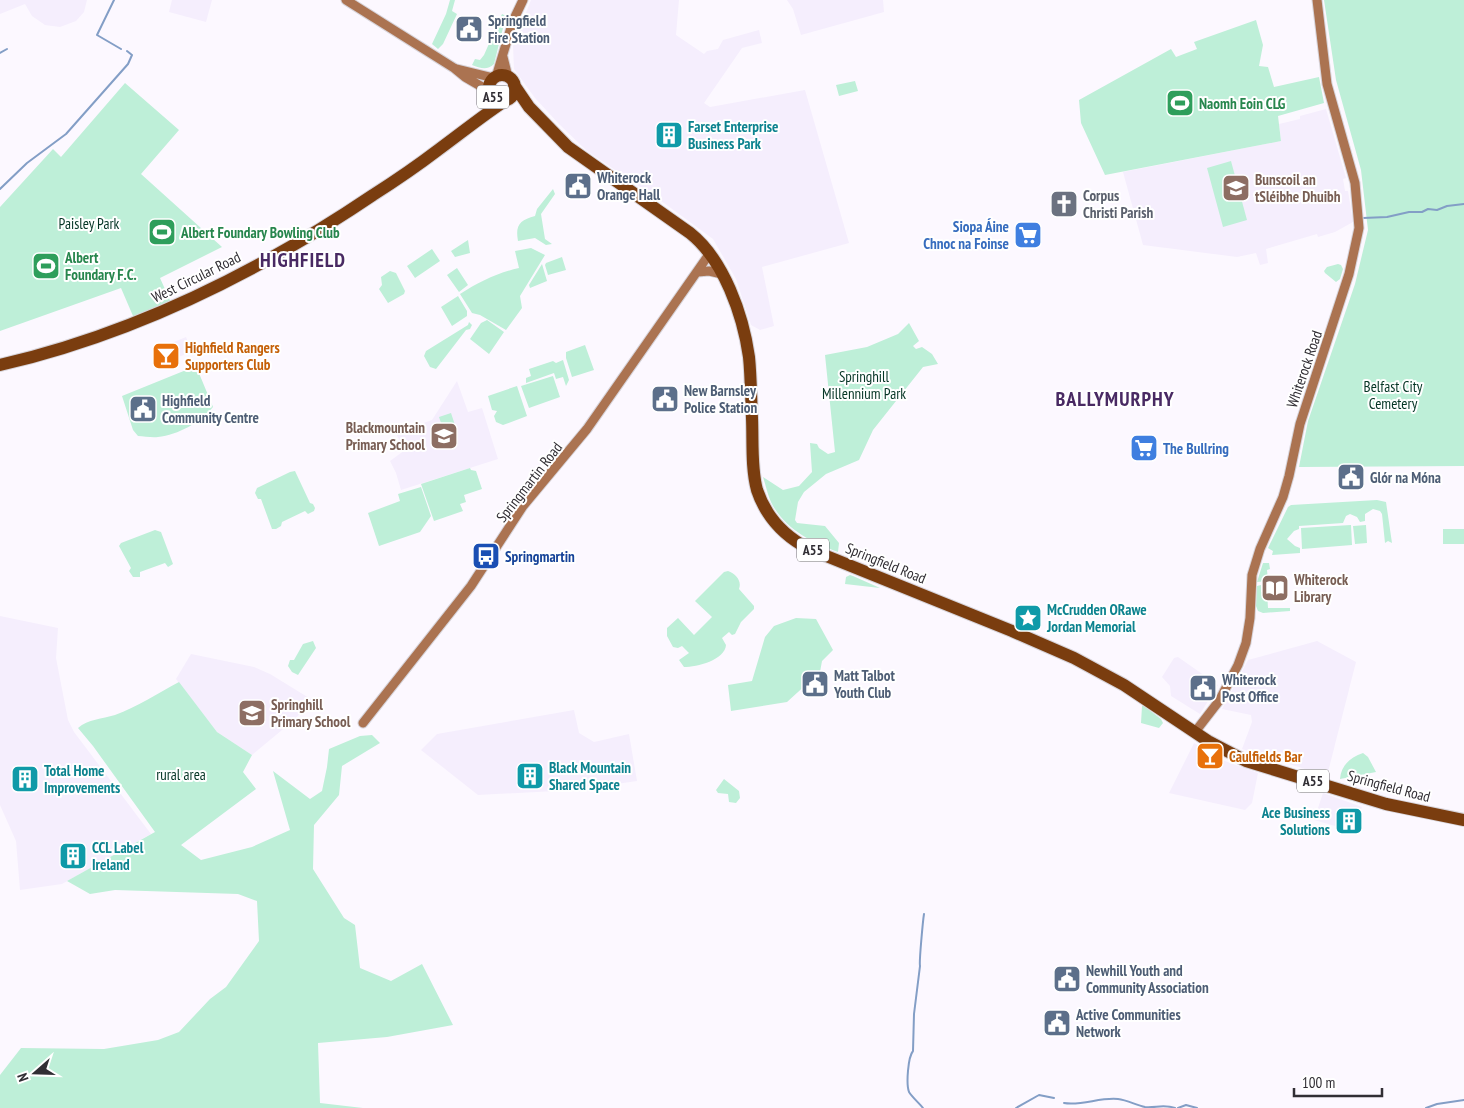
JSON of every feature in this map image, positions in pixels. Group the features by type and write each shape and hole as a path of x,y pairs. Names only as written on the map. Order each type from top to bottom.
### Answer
{"highway":[{"name":"Springfield Road","path":"503,79 574,152 690,233 710,253 722,274 740,320 749,357 756,486 763,505 779,528 792,540 809,549 1074,658 1124,685 1230,754 1246,761 1386,804 1464,820"},
{"name":"A55","path":"487,112 490,84 503,79 514,93 507,100 497,100 490,93"},
{"name":"Springfield Road","path":"507,100 529,107"},
{"name":"West Circular Road","path":"0,365 51,351 124,327 173,307 222,283 296,243 364,201 438,150 487,112 507,100"}],"street":[{"path":"346,0 490,93"},
{"path":"454,68 503,79 503,57 514,21 523,0"},
{"name":"Whiterock Road","path":"1195,732 1219,701 1238,665 1246,644 1250,618 1251,584 1257,558 1290,476 1300,424 1350,274 1359,228 1355,183 1328,89 1317,0"},
{"name":"Springmartin Road","path":"363,723 471,586 523,506 587,429 710,253"},
{"path":"698,272 709,271 722,274"}],"shaded area":[{"path":"0,0 87,0 84,12 76,21 60,27 45,25 32,16 25,4 0,14"},
{"path":"172,0 212,0 206,22 169,12"},
{"path":"531,0 679,0 676,35 704,54 707,51 718,49 723,40 759,30 762,43 742,48 704,103 710,107 805,90 849,243 762,267 774,326 760,330 751,325 736,279 713,239 587,151 535,98 514,69 513,46"},
{"path":"787,0 883,0 884,12 801,35 793,9"},
{"name":"Bunscoil an tSléibhe Dhuibh","path":"1326,109 1346,178 1343,179 1345,191 1348,191 1353,222 1335,232 1318,237 1317,234 1266,249 1268,263 1260,265 1256,253 1237,257 1143,245 1123,172 1281,141 1279,124 1300,119 1300,116"},
{"path":"186,337 192,352 157,365 152,351"},
{"name":"Blackmountain Primary School","path":"457,381 468,412 482,408 498,459 401,490 390,461 405,450 394,430 407,423 418,425 432,420"},
{"path":"0,616 58,628 56,658 68,720 74,732 151,834 62,884 20,890 16,841 0,805"},
{"path":"1317,641 1356,662 1327,776 1242,749 1252,722 1251,715 1222,709 1248,660"},
{"name":"Springhill Primary School","path":"191,654 254,667 270,674 314,701 252,755 217,732 176,679"},
{"path":"1178,657 1218,685 1200,714 1171,696 1170,686 1162,677 1174,658"},
{"path":"574,710 579,733 594,742 629,734 637,781 575,790 478,795 421,750 437,734"},
{"path":"1194,743 1222,760 1258,773 1252,803 1245,810 1169,793"},
{"path":"1323,793 1362,807 1353,831 1314,820"}],"green space":[{"path":"450,0 455,0 452,11 457,14 443,44 438,49 432,44 446,14"},
{"name":"Belfast City Cemetery","path":"1324,0 1464,0 1464,466 1299,467 1308,421 1355,284 1368,230 1361,170 1336,80"},
{"path":"502,14 506,16 494,64 486,68 472,65 475,59 480,60 484,55"},
{"path":"1256,20 1263,45 1259,66 1268,67 1274,87 1319,77 1324,103 1278,116 1281,141 1105,175 1081,123 1079,100 1171,49 1176,57 1197,49 1194,42"},
{"path":"855,81 858,91 839,96 836,85"},
{"name":"Paisley Park","path":"125,83 179,130 141,174 222,247 160,278 173,307 136,323 121,288 0,331 0,207 53,149 61,157"},
{"path":"1231,161 1247,220 1223,227 1207,168"},
{"path":"553,189 555,194 541,214 545,239 552,244 546,245 535,238 518,241 517,231 522,221 535,216 537,209"},
{"path":"468,240 470,253 455,257 451,251"},
{"path":"531,248 545,255 520,296 522,308 506,330 480,315 472,313 460,294 488,278 519,268 515,251"},
{"path":"432,249 440,261 415,278 407,266"},
{"path":"562,257 566,270 548,275 546,263"},
{"path":"542,264 547,281 530,288 529,285"},
{"path":"1338,264 1343,269 1340,279 1336,282 1324,271 1327,267"},
{"path":"457,268 468,285 459,292 447,275"},
{"path":"390,271 396,273 405,291 404,294 388,303 379,289 382,285 381,277"},
{"path":"458,296 467,311 467,316 452,326 441,307"},
{"path":"487,320 504,332 489,354 470,339 481,323"},
{"path":"469,322 472,325 470,329 466,330 436,369 430,367 424,356 426,351 468,325"},
{"name":"Springhill Millennium Park","path":"909,323 919,341 913,346 916,349 922,347 932,354 938,364 923,367 873,430 859,460 826,474 804,492 798,502 795,520 797,523 825,526 839,543 838,552 801,535 779,515 768,495 763,477 783,490 799,486 812,472 810,443 817,444 819,448 828,454 835,452 825,355 867,347 898,334"},
{"path":"585,345 594,370 572,377 566,352"},
{"path":"563,360 569,380 566,386 563,377 556,379 554,373 526,383 526,378 531,376 529,369 553,361 556,363"},
{"path":"196,366 213,407 196,423 181,431 166,436 138,436 133,430 122,396"},
{"path":"553,376 560,397 529,408 521,386"},
{"path":"517,386 527,416 503,425 496,422 494,416 497,411 492,410 488,396"},
{"path":"451,413 457,431 445,435 439,417"},
{"path":"470,468 476,471 482,489 464,495 466,502 460,504 463,511 434,521 421,484"},
{"path":"295,471 310,503 315,508 314,511 308,514 305,511 282,522 281,526 276,529 272,529 261,499 258,499 255,493 257,488"},
{"path":"421,487 431,516 420,532 379,546 368,513 400,501 398,494"},
{"path":"1377,500 1386,502 1392,543 1388,541 1385,543 1382,514 1380,511 1373,509 1365,514 1365,521 1360,522 1357,517 1350,514 1346,516 1343,523 1299,526 1299,529 1294,531 1287,539 1300,548 1300,553 1272,555 1273,551 1268,548 1288,507 1291,505"},
{"path":"1351,525 1352,545 1302,549 1301,528"},
{"path":"1366,525 1367,543 1355,544 1353,526"},
{"path":"1443,529 1464,529 1464,544 1443,544"},
{"path":"155,530 161,532 173,564 168,567 165,563 140,572 140,577 133,577 129,571 131,568 119,546 121,543"},
{"path":"1263,563 1269,563 1270,569 1267,570 1268,581 1257,582"},
{"path":"728,571 738,578 740,583 739,589 754,606 754,609 741,622 735,634 732,635 729,632 722,638 726,645 721,655 710,662 684,667 679,660 689,653 682,646 678,648 673,647 667,636 667,628 678,618 694,635 712,617 695,601 724,572"},
{"path":"850,575 880,588 845,584 846,577"},
{"path":"1261,585 1261,592 1267,592 1268,608 1290,608 1290,611 1263,613 1258,611 1256,606 1257,586"},
{"path":"796,618 816,619 833,650 822,661 820,672 787,702 731,711 728,685 752,681 765,637 774,626"},
{"path":"313,641 316,648 298,675 292,672 288,666 290,660 294,660 303,644"},
{"name":"rural area","path":"179,682 217,732 252,755 243,772 256,789 181,845 201,860 252,847 290,830 273,771 310,799 322,791 329,749 360,736 372,735 380,743 342,766 339,795 314,825 313,869 344,918 355,925 360,968 391,981 422,964 453,1025 387,1037 318,1043 320,1103 363,1108 0,1108 0,1075 21,1048 104,1049 158,1040 179,1032 210,999 226,987 259,941 257,901 238,894 115,890 90,894 67,881 155,832 78,728 91,721 123,712"},
{"path":"1142,706 1161,719 1163,723 1159,728 1141,723"},
{"path":"1363,753 1368,757 1376,772 1340,779 1342,770 1347,763"},
{"path":"724,779 739,791 740,798 736,803 729,802 728,794 718,793 716,790"}],"waterway":[{"path":"114,0 97,35 121,49"},
{"path":"0,53 7,49"},
{"path":"0,189 27,163 66,134 128,64 132,55 127,51"},
{"path":"1363,218 1387,217 1464,204"},
{"path":"923,1108 909,1092 908,1077 913,1051 914,1014 924,914"},
{"path":"1016,1108 1039,1095 1054,1098"},
{"path":"1064,1103 1071,1104 1118,1099 1145,1107 1167,1106 1175,1108"},
{"path":"1426,1108 1437,1104 1464,1100"},
{"path":"1178,1108 1186,1105 1197,1108"}],"place":[{"name":"Springfield Fire Station","path":"469,29"},
{"name":"Naomh Eoin CLG","path":"1180,103"},
{"name":"Farset Enterprise Business Park","path":"669,135"},
{"name":"Whiterock Orange Hall","path":"578,186"},
{"name":"Bunscoil an tSléibhe Dhuibh","path":"1236,188"},
{"name":"Corpus Christi Parish","path":"1064,204"},
{"name":"Albert Foundary Bowling Club","path":"162,232"},
{"name":"Siopa Áine Chnoc na Foinse","path":"1028,235"},
{"name":"Albert Foundary F.C.","path":"46,266"},
{"name":"Highfield Rangers Supporters Club","path":"166,356"},
{"name":"New Barnsley Police Station","path":"665,399"},
{"name":"Highfield Community Centre","path":"143,409"},
{"name":"Blackmountain Primary School","path":"444,436"},
{"name":"The Bullring","path":"1144,448"},
{"name":"Glór na Móna","path":"1351,477"},
{"name":"Springmartin","path":"486,556"},
{"name":"Whiterock Library","path":"1275,588"},
{"name":"McCrudden ORawe Jordan Memorial","path":"1028,618"},
{"name":"Matt Talbot Youth Club","path":"815,684"},
{"name":"Whiterock Post Office","path":"1203,688"},
{"name":"Springhill Primary School","path":"252,713"},
{"name":"Caulfields Bar","path":"1210,756"},
{"name":"Black Mountain Shared Space","path":"530,776"},
{"name":"Total Home Improvements","path":"25,779"},
{"name":"Ace Business Solutions","path":"1349,821"},
{"name":"CCL Label Ireland","path":"73,856"},
{"name":"Newhill Youth and Community Association","path":"1067,979"},
{"name":"Active Communities Network","path":"1057,1023"}],"district":[{"name":"HIGHFIELD","path":"303,260"},
{"name":"BALLYMURPHY","path":"1115,399"}]}
